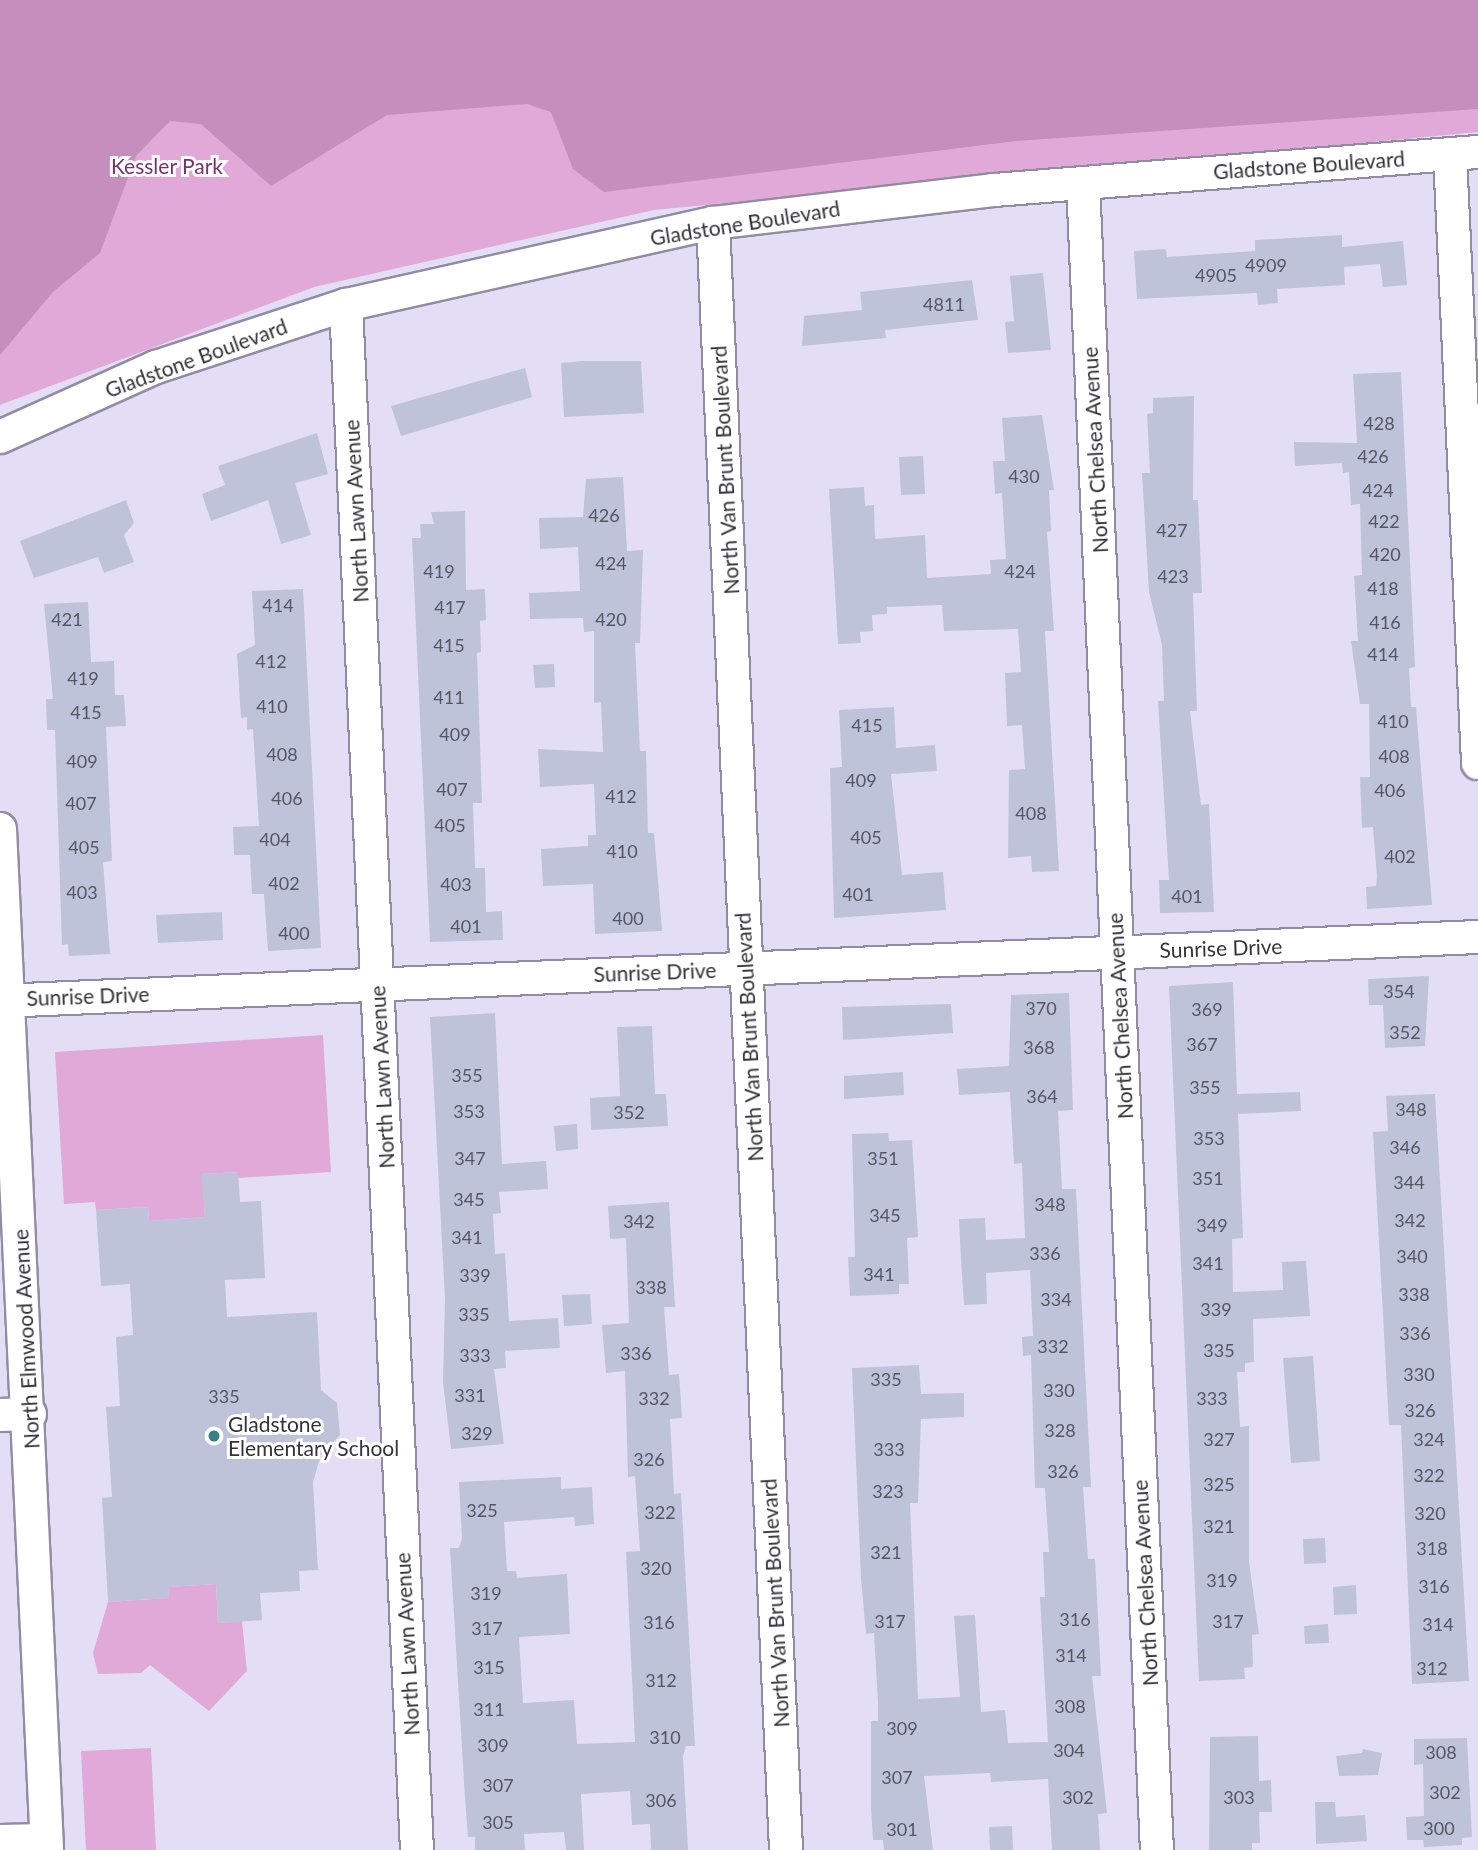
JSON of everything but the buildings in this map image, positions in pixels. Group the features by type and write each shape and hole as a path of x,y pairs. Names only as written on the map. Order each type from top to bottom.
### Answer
{"street":[{"name":"Gladstone Boulevard","path":"0,437 156,367 346,305 713,223 1083,183 1464,153"},
{"path":"1464,153 1478,763"},
{"name":"North Chelsea Avenue","path":"1083,183 1157,1850"},
{"name":"North Van Brunt Boulevard","path":"713,223 786,1850"},
{"name":"North Lawn Avenue","path":"346,305 417,1850"},
{"name":"North Elmwood Avenue","path":"0,829 15,1414 47,1845"},
{"name":"Sunrise Drive","path":"5,1000 1478,937"},
{"path":"0,1841 47,1845"}],"green space":[{"name":"Kessler Park","path":"0,0 1478,0 1478,132 654,210 314,287 0,405"},
{"path":"323,1035 331,1172 238,1178 238,1172 202,1174 205,1217 149,1221 148,1207 96,1210 95,1202 64,1204 55,1052"},
{"path":"216,1584 218,1623 242,1621 247,1671 209,1711 150,1665 141,1673 98,1674 93,1653 108,1602 169,1598 169,1587"},
{"path":"151,1748 156,1850 86,1850 81,1751"}],"shaded area":[{"name":"Kessler Park","path":"0,0 1478,0 1478,109 1016,141 604,192 573,169 551,112 527,104 387,115 271,186 201,124 170,121 136,156 100,253 53,292 0,355"}],"place":[{"name":"Gladstone Elementary School","path":"214,1436"}]}
